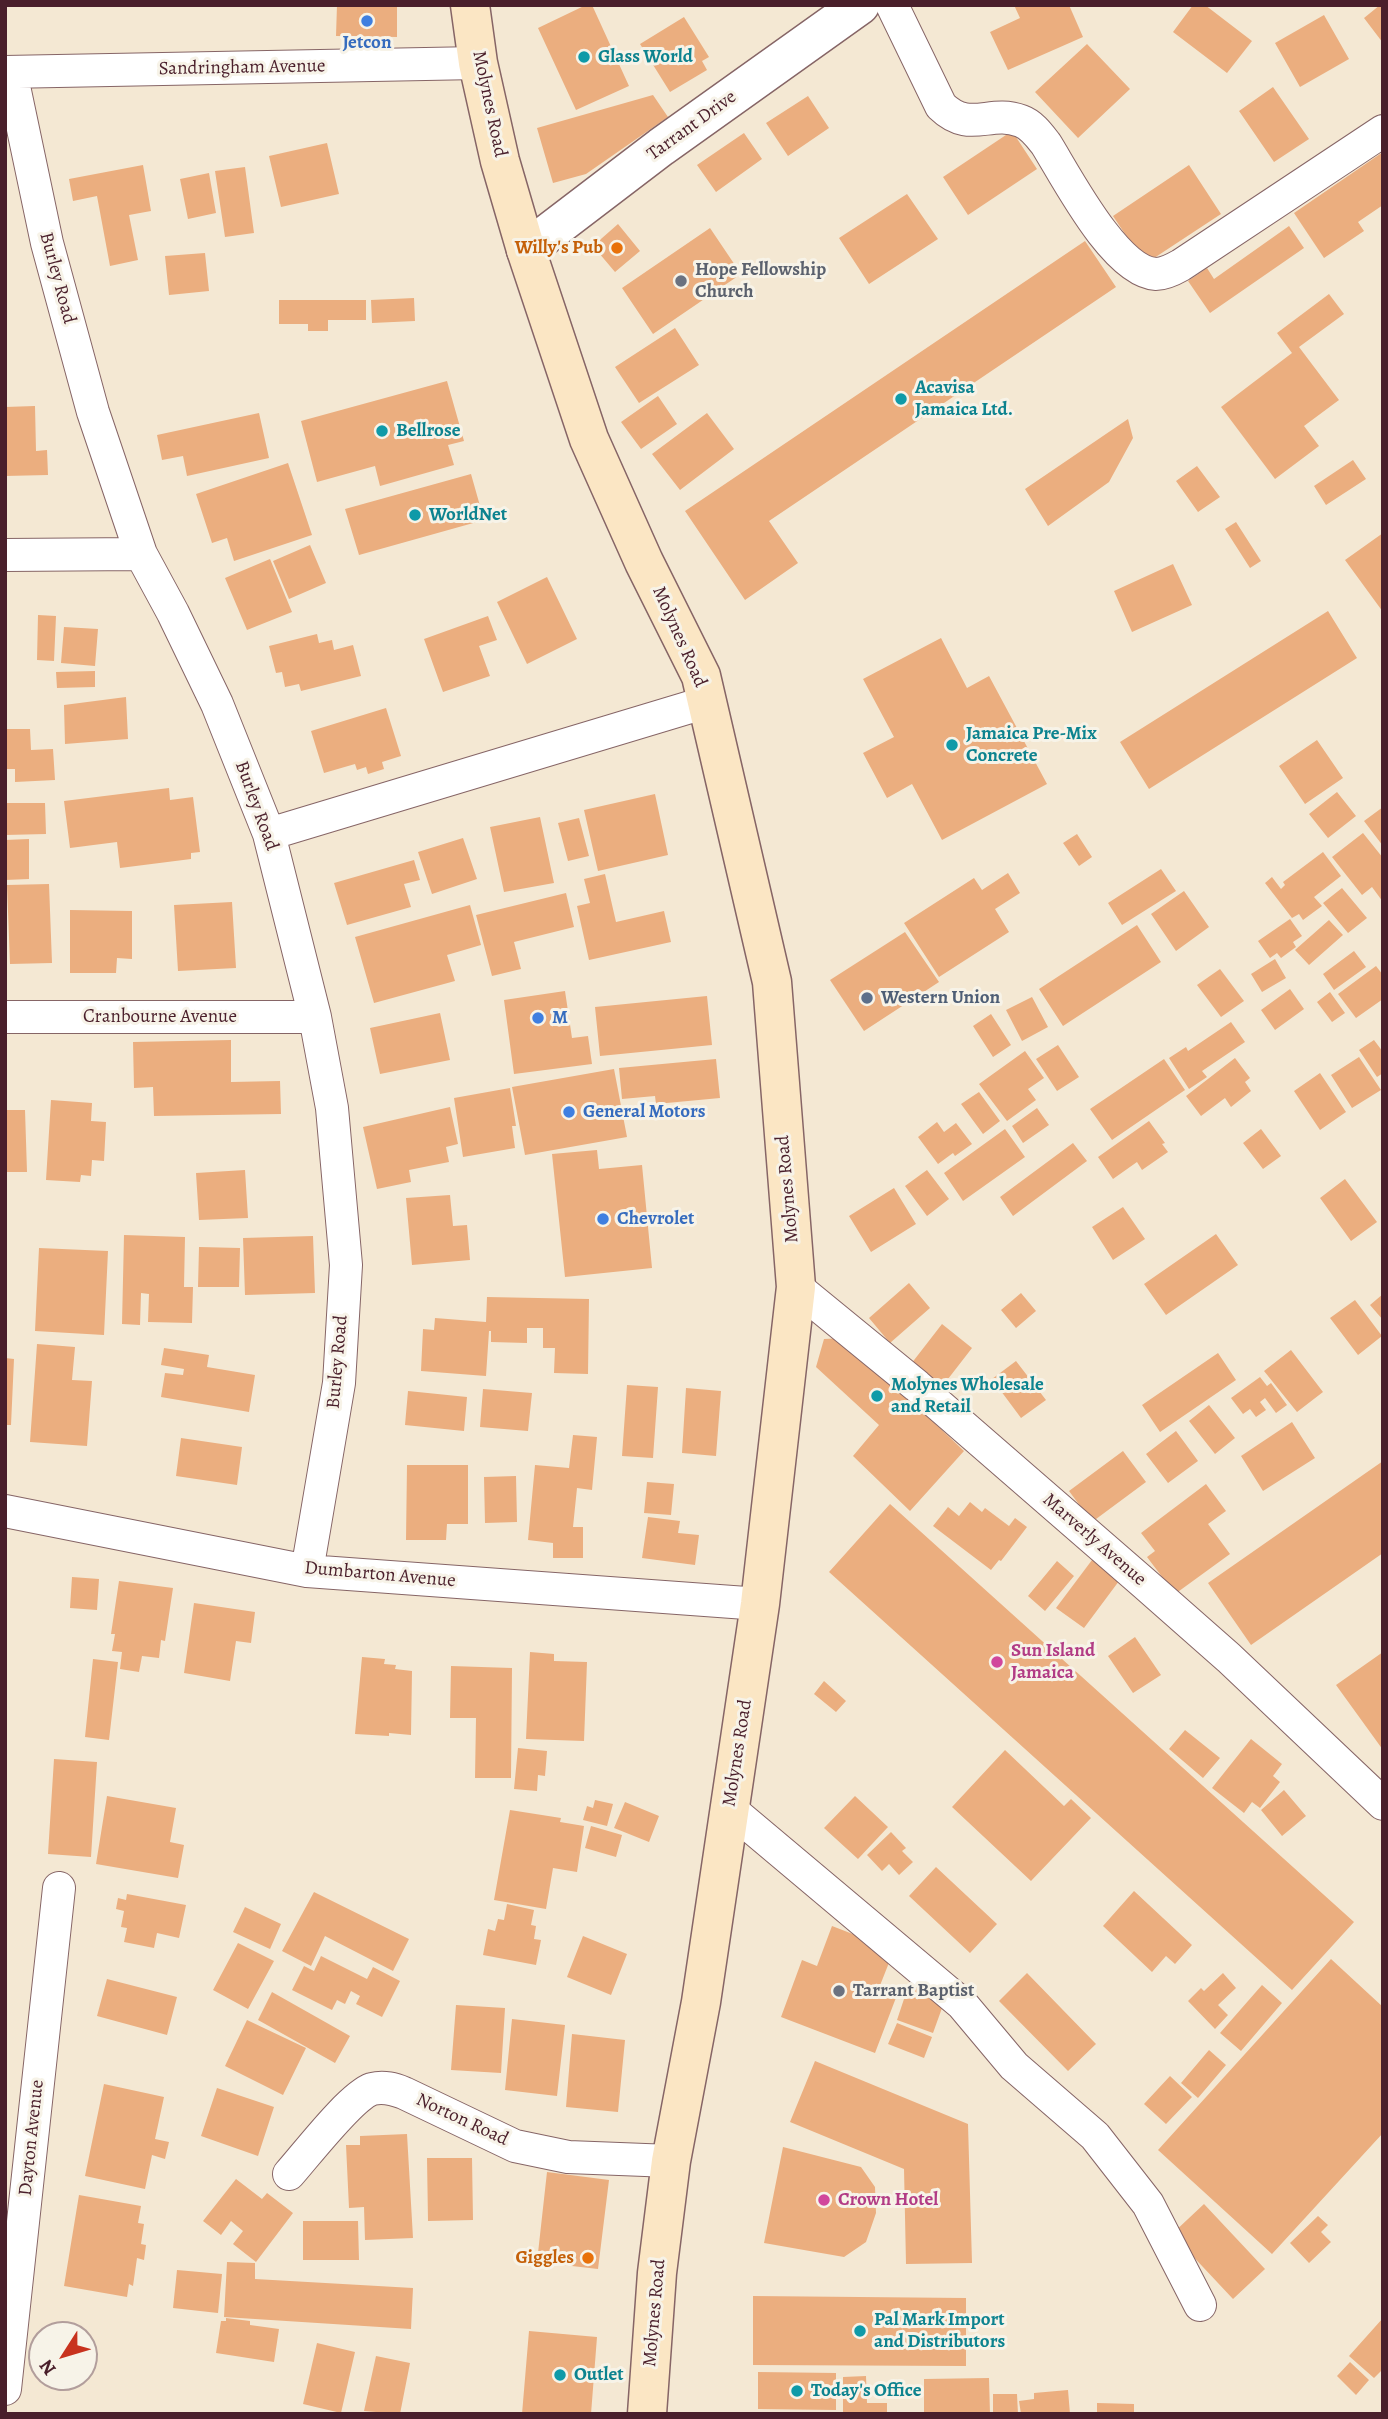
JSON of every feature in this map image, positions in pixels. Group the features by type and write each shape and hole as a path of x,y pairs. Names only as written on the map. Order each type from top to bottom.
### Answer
{"main road":[{"name":"Molynes Road","path":"470,5 478,63 500,161 526,250 589,439 644,562 701,676 772,982 796,1287 760,1604 701,2001 671,2161 657,2273 647,2414"}],"street":[{"name":"Tarrant Drive","path":"526,250 661,147 860,5"},
{"path":"892,5 941,106 952,116 962,120 1005,118 1023,121 1034,129 1108,242 1125,260 1142,271 1157,274 1181,265 1383,131"},
{"name":"Sandringham Avenue","path":"8,72 478,63"},
{"name":"Burley Road","path":"8,72 47,243 93,412 141,554 217,704 269,834 315,1017 332,1108 346,1265 339,1382 307,1571"},
{"path":"5,555 141,554"},
{"path":"269,834 707,702"},
{"name":"Cranbourne Avenue","path":"5,1017 315,1017"},
{"name":"Marverly Avenue","path":"796,1287 917,1386 1145,1584 1383,1804"},
{"name":"Dumbarton Avenue","path":"5,1511 307,1571 760,1604"},
{"path":"730,1809 962,2004 1014,2066 1096,2136 1148,2204 1199,2305"},
{"name":"Dayton Avenue","path":"5,2389 18,2155 59,1888"},
{"name":"Norton Road","path":"289,2174 361,2095 382,2088 404,2093 515,2146 568,2157 671,2161"}],"building":[{"name":"Jetcon","path":"337,5 397,5 397,37 336,36"},
{"name":"Glass World","path":"586,5 592,5 629,86 576,110 538,28"},
{"path":"1014,5 1069,5 1083,37 1008,70 990,32 1020,18"},
{"path":"1193,5 1205,5 1252,41 1227,73 1173,32"},
{"path":"1383,5 1383,43 1364,18"},
{"path":"1324,15 1349,59 1300,87 1275,43"},
{"path":"684,17 709,57 702,61 707,70 670,92 640,44"},
{"path":"1087,44 1130,89 1078,138 1035,92"},
{"path":"1273,87 1309,139 1274,162 1239,111"},
{"path":"653,95 668,117 586,174 553,183 537,128"},
{"path":"808,96 829,128 788,156 766,123"},
{"path":"1012,131 1037,169 968,215 943,177"},
{"path":"744,133 762,159 716,192 697,165"},
{"path":"327,143 339,194 281,207 269,156"},
{"path":"1383,152 1383,205 1358,222 1364,231 1324,258 1294,213"},
{"path":"143,165 151,211 129,215 138,260 110,266 97,196 73,201 69,179"},
{"path":"1189,165 1221,214 1145,264 1113,216"},
{"path":"245,167 254,233 225,237 215,171"},
{"path":"209,173 216,213 188,219 180,179"},
{"path":"907,194 938,239 869,284 839,238"},
{"name":"Willy's Pub","path":"618,224 640,251 615,272 593,246"},
{"path":"1289,226 1304,248 1210,313 1188,281 1207,268 1214,279"},
{"name":"Hope Fellowship Church","path":"710,228 741,274 653,334 622,288"},
{"name":"Acavisa Jamaica Ltd.","path":"1085,241 1116,287 769,521 798,563 745,600 685,511"},
{"path":"205,253 209,291 169,295 165,256"},
{"path":"1329,294 1344,314 1299,347 1339,400 1304,426 1319,446 1275,479 1221,407 1292,353 1277,333"},
{"path":"414,298 415,321 372,323 371,300"},
{"path":"279,300 366,300 366,320 328,320 328,331 308,331 308,324 279,324"},
{"path":"675,328 699,365 639,403 615,367"},
{"name":"Bellrose","path":"447,381 464,441 448,445 454,465 380,486 375,466 317,482 301,421"},
{"path":"658,396 677,424 641,449 621,422"},
{"path":"35,406 36,451 47,450 48,475 5,476 5,407"},
{"path":"259,413 269,458 187,476 183,456 162,460 157,435"},
{"path":"707,413 734,449 680,490 652,454"},
{"path":"1128,419 1133,438 1109,482 1048,526 1025,489"},
{"path":"1353,460 1366,479 1326,505 1314,486"},
{"path":"288,463 312,535 234,561 227,538 212,543 196,494"},
{"path":"1197,466 1220,497 1198,512 1176,481"},
{"name":"WorldNet","path":"471,474 484,520 359,555 345,509"},
{"path":"1236,522 1261,561 1250,568 1225,529"},
{"path":"1383,533 1383,612 1345,560"},
{"path":"310,545 326,583 289,599 273,561"},
{"path":"270,559 292,612 247,630 225,578"},
{"path":"1173,564 1192,605 1132,632 1114,591"},
{"path":"547,577 577,639 527,664 497,602"},
{"path":"1328,611 1357,658 1149,789 1120,742"},
{"path":"38,615 56,616 54,661 37,660"},
{"path":"488,616 497,640 479,646 490,676 443,692 424,639"},
{"path":"64,627 98,629 95,666 61,663"},
{"path":"317,634 319,643 332,640 334,650 353,645 361,676 301,691 299,684 285,687 282,672 276,673 269,646"},
{"name":"Jamaica Pre-Mix Concrete","path":"941,638 967,688 989,676 1047,784 942,840 912,784 887,798 863,753 894,737 863,679"},
{"path":"95,671 95,687 57,688 56,672"},
{"path":"126,697 128,739 65,744 64,705"},
{"path":"386,708 401,756 382,762 384,769 368,774 366,767 357,770 355,764 324,773 311,731"},
{"path":"5,729 30,729 31,750 53,749 55,780 15,782 15,769 5,769"},
{"path":"1317,740 1343,778 1305,804 1279,766"},
{"path":"169,788 170,800 193,797 200,852 191,853 191,859 120,868 117,842 70,848 64,801"},
{"path":"1337,792 1356,816 1328,838 1309,814"},
{"path":"655,794 668,855 598,871 584,810"},
{"path":"5,803 45,803 46,834 5,835"},
{"path":"1383,807 1383,846 1364,821"},
{"path":"540,817 554,883 504,892 490,827"},
{"path":"579,818 589,856 568,861 558,823"},
{"path":"1363,833 1383,858 1383,902 1372,887 1362,895 1332,857"},
{"path":"1077,834 1092,857 1079,866 1063,843"},
{"path":"463,838 477,879 432,894 418,852"},
{"path":"29,839 29,879 5,880 5,840"},
{"path":"1323,852 1341,876 1314,897 1322,906 1303,920 1299,914 1292,918 1265,883 1272,877 1281,889 1285,885 1283,882"},
{"path":"414,860 420,880 404,884 411,907 347,925 334,883"},
{"path":"1161,869 1176,891 1122,925 1108,903"},
{"path":"1008,873 1020,893 995,909 1009,932 939,977 904,923 974,878 982,890"},
{"path":"605,874 616,922 664,911 671,942 589,960 577,906 590,903 584,879"},
{"path":"49,884 52,963 10,964 7,885"},
{"path":"1342,888 1367,918 1348,933 1323,903"},
{"path":"1184,891 1209,927 1176,951 1151,914"},
{"path":"566,893 574,927 514,942 521,969 492,976 476,915"},
{"path":"232,902 236,968 178,971 174,905"},
{"path":"470,905 481,945 447,955 455,981 374,1003 355,937"},
{"path":"70,910 132,911 132,959 117,958 116,973 70,973"},
{"path":"1290,919 1302,936 1293,942 1296,947 1281,958 1277,953 1270,958 1258,941"},
{"path":"1329,920 1343,935 1309,965 1295,950"},
{"path":"1137,925 1161,962 1063,1026 1039,989"},
{"path":"905,932 939,982 864,1031 830,980"},
{"path":"1354,951 1366,967 1334,990 1323,974"},
{"path":"1275,959 1286,978 1262,992 1251,974"},
{"path":"1376,966 1383,975 1383,999 1356,1018 1338,994"},
{"path":"1220,969 1244,1001 1221,1017 1197,985"},
{"path":"1290,989 1304,1009 1275,1030 1261,1010"},
{"name":"M","path":"565,991 572,1038 588,1036 592,1064 514,1074 504,1000"},
{"path":"1330,992 1345,1013 1332,1022 1317,1002"},
{"path":"707,996 712,1045 600,1056 595,1007"},
{"path":"1032,997 1048,1027 1022,1041 1006,1010"},
{"path":"440,1013 450,1060 380,1074 370,1028"},
{"path":"991,1014 1011,1045 993,1057 973,1026"},
{"path":"1231,1022 1245,1042 1202,1071 1207,1077 1189,1089 1169,1058 1186,1047 1188,1051"},
{"path":"231,1040 231,1082 280,1081 281,1114 154,1116 153,1087 134,1088 133,1042"},
{"path":"1374,1040 1383,1052 1383,1073 1377,1077 1359,1050"},
{"path":"1058,1045 1079,1077 1057,1091 1036,1059"},
{"path":"1025,1051 1044,1078 1028,1089 1036,1100 1007,1121 979,1084"},
{"path":"1359,1057 1381,1090 1352,1108 1331,1075"},
{"path":"1235,1058 1250,1078 1245,1082 1251,1091 1231,1107 1225,1098 1201,1116 1186,1096"},
{"path":"716,1059 720,1098 656,1104 655,1096 622,1099 619,1068"},
{"path":"1164,1059 1185,1090 1112,1140 1090,1109"},
{"name":"General Motors","path":"614,1069 627,1137 525,1155 512,1087"},
{"path":"1320,1073 1346,1112 1320,1130 1294,1091"},
{"path":"510,1088 516,1126 512,1126 515,1148 463,1157 454,1098"},
{"path":"979,1092 1000,1121 983,1134 961,1104"},
{"path":"51,1100 92,1103 91,1121 106,1122 104,1161 92,1160 91,1176 81,1175 80,1182 46,1180"},
{"path":"450,1107 458,1144 446,1147 449,1162 409,1170 411,1182 377,1189 363,1127"},
{"path":"1037,1108 1049,1125 1023,1143 1012,1126"},
{"path":"5,1110 25,1110 27,1172 5,1172"},
{"path":"1149,1121 1165,1143 1162,1144 1168,1152 1142,1170 1137,1162 1113,1179 1098,1157"},
{"path":"937,1122 944,1132 956,1123 972,1144 938,1164 918,1137"},
{"path":"1005,1129 1025,1157 963,1201 944,1173"},
{"path":"1261,1129 1281,1156 1263,1169 1243,1143"},
{"path":"1073,1143 1087,1161 1013,1216 1000,1197"},
{"name":"Chevrolet","path":"597,1150 599,1169 642,1165 652,1268 565,1277 552,1154"},
{"path":"245,1170 248,1218 199,1220 196,1173"},
{"path":"927,1170 949,1199 927,1216 905,1186"},
{"path":"1345,1179 1377,1222 1351,1241 1320,1198"},
{"path":"894,1188 916,1224 871,1252 849,1216"},
{"path":"450,1195 453,1226 467,1225 470,1260 412,1265 406,1198"},
{"path":"1123,1207 1145,1239 1113,1260 1092,1227"},
{"path":"1216,1234 1238,1265 1166,1315 1144,1284"},
{"path":"124,1235 185,1237 184,1287 193,1287 192,1323 148,1322 149,1294 141,1293 140,1325 122,1324"},
{"path":"313,1236 315,1293 245,1295 243,1238"},
{"path":"199,1247 240,1248 239,1287 198,1287"},
{"path":"39,1248 108,1251 104,1335 35,1331"},
{"path":"909,1283 930,1308 890,1343 869,1318"},
{"path":"1021,1293 1036,1311 1016,1328 1001,1310"},
{"path":"1383,1294 1383,1320 1370,1305"},
{"path":"487,1297 589,1299 588,1374 554,1373 555,1348 543,1348 543,1328 527,1328 527,1343 491,1342 489,1331 486,1376 421,1371 423,1329 434,1330 435,1318 486,1322"},
{"path":"1355,1300 1382,1336 1358,1355 1330,1318"},
{"path":"942,1324 972,1348 941,1388 911,1364"},
{"name":"Molynes Wholesale and Retail","path":"845,1338 964,1451 910,1511 853,1456 879,1425 816,1367 824,1339"},
{"path":"37,1344 75,1347 72,1380 92,1381 87,1446 30,1442"},
{"path":"164,1348 209,1355 207,1367 255,1375 249,1412 161,1397 165,1373 183,1375 184,1369 161,1365"},
{"path":"1291,1350 1323,1392 1297,1412 1264,1371"},
{"path":"1218,1353 1236,1380 1160,1432 1142,1405"},
{"path":"5,1358 14,1359 11,1425 5,1425"},
{"path":"1016,1361 1046,1400 1021,1418 992,1379"},
{"path":"1260,1377 1267,1386 1271,1383 1287,1405 1276,1413 1265,1398 1260,1402 1266,1410 1256,1417 1250,1409 1243,1414 1231,1398"},
{"path":"627,1385 658,1387 653,1458 622,1456"},
{"path":"686,1388 721,1391 716,1456 682,1453"},
{"path":"483,1389 532,1393 528,1431 480,1427"},
{"path":"408,1391 467,1397 464,1431 405,1425"},
{"path":"1209,1405 1235,1438 1215,1454 1189,1421"},
{"path":"1292,1422 1315,1458 1263,1491 1241,1456"},
{"path":"1176,1431 1198,1461 1168,1483 1146,1454"},
{"path":"573,1435 597,1437 592,1490 577,1488 573,1527 583,1527 583,1558 553,1558 553,1543 528,1540 535,1465 569,1468"},
{"path":"181,1438 242,1447 237,1485 176,1476"},
{"path":"1123,1451 1146,1482 1092,1522 1069,1491"},
{"path":"1383,1461 1383,1553 1251,1645 1208,1583"},
{"path":"407,1465 468,1465 468,1524 447,1524 446,1540 406,1540"},
{"path":"516,1476 517,1522 485,1523 484,1477"},
{"path":"647,1482 674,1484 671,1515 644,1513"},
{"path":"1206,1484 1226,1511 1208,1524 1230,1554 1175,1594 1147,1557 1155,1551 1141,1533"},
{"path":"970,1502 982,1512 985,1508 1009,1526 1015,1518 1027,1527 991,1570 933,1526 948,1507 959,1516"},
{"name":"Sun Island Jamaica","path":"890,1504 1354,1922 1292,1990 829,1572"},
{"path":"648,1517 680,1521 678,1533 699,1535 695,1565 642,1558"},
{"path":"1092,1560 1119,1581 1084,1628 1056,1608"},
{"path":"1057,1561 1074,1576 1045,1611 1028,1596"},
{"path":"72,1577 99,1579 97,1610 70,1608"},
{"path":"119,1581 173,1588 165,1641 161,1640 159,1658 142,1656 139,1672 120,1669 122,1652 112,1651 115,1634 111,1634"},
{"path":"194,1603 255,1612 251,1643 236,1641 230,1681 184,1673"},
{"path":"1135,1637 1161,1675 1133,1693 1108,1656"},
{"path":"530,1652 554,1654 554,1661 587,1662 584,1741 526,1739"},
{"path":"1383,1652 1383,1750 1336,1685"},
{"path":"362,1657 385,1659 384,1664 396,1665 395,1669 412,1671 411,1735 355,1734"},
{"path":"93,1659 118,1662 109,1740 85,1737"},
{"path":"451,1666 512,1668 511,1778 475,1778 476,1718 450,1718"},
{"path":"824,1681 846,1701 836,1712 814,1694"},
{"path":"1185,1730 1220,1758 1203,1778 1169,1749"},
{"path":"1251,1739 1282,1764 1273,1776 1280,1782 1260,1808 1252,1802 1244,1813 1212,1788"},
{"path":"518,1748 547,1751 545,1776 538,1775 537,1791 514,1789"},
{"path":"1005,1750 1064,1806 1071,1799 1091,1818 1031,1881 952,1807"},
{"path":"54,1759 97,1762 91,1857 48,1854"},
{"path":"1284,1790 1306,1816 1282,1836 1261,1810"},
{"path":"107,1796 176,1808 170,1842 184,1845 178,1878 96,1864"},
{"path":"855,1796 888,1827 858,1859 824,1828"},
{"path":"595,1800 613,1804 607,1826 583,1820 587,1806 593,1808"},
{"path":"625,1802 659,1816 649,1842 614,1828"},
{"path":"510,1810 561,1818 560,1822 584,1826 577,1872 553,1868 546,1909 494,1900"},
{"path":"591,1826 622,1835 616,1857 585,1848"},
{"path":"891,1832 906,1848 902,1851 913,1862 899,1875 889,1864 882,1871 867,1855"},
{"path":"936,1867 997,1924 970,1953 909,1896"},
{"path":"1134,1891 1192,1945 1175,1964 1166,1956 1152,1972 1103,1926"},
{"path":"314,1892 409,1939 393,1971 325,1936 311,1966 282,1951"},
{"path":"127,1894 186,1905 179,1938 157,1933 154,1948 124,1942 127,1928 121,1927 124,1911 116,1909 118,1898 126,1900"},
{"path":"507,1904 534,1910 531,1925 536,1926 534,1939 541,1940 536,1965 483,1955 488,1929 495,1931 498,1919 504,1920"},
{"path":"245,1907 281,1924 270,1949 233,1932"},
{"name":"Tarrant Baptist","path":"832,1926 894,1950 879,1988 897,1995 875,2053 781,2017 802,1960 817,1966"},
{"path":"583,1936 627,1954 611,1995 567,1977"},
{"path":"238,1943 274,1961 248,2009 213,1990"},
{"path":"321,1956 367,1979 373,1967 400,1981 382,2017 356,2004 360,1996 351,1991 345,2004 337,2000 332,2010 292,1990 304,1966 314,1971"},
{"path":"1331,1959 1383,2007 1383,2133 1272,2254 1158,2150"},
{"path":"1027,1973 1096,2044 1068,2071 999,2001"},
{"path":"1223,1973 1236,1988 1218,2005 1228,2015 1215,2029 1188,2001 1201,1988 1204,1991"},
{"path":"107,1979 177,1997 167,2035 97,2016"},
{"path":"909,1984 946,1997 933,2033 897,2020"},
{"path":"1262,1985 1282,2003 1241,2051 1220,2033"},
{"path":"272,1992 350,2036 335,2063 258,2020"},
{"path":"456,2005 505,2008 501,2073 451,2070"},
{"path":"512,2019 565,2025 557,2096 505,2090"},
{"path":"247,2020 306,2048 283,2095 225,2066"},
{"path":"897,2023 932,2037 924,2058 888,2044"},
{"path":"572,2034 625,2040 618,2112 566,2107"},
{"path":"1209,2050 1226,2065 1198,2098 1181,2083"},
{"path":"815,2061 968,2124 972,2263 906,2264 904,2169 790,2122"},
{"path":"1170,2076 1192,2097 1166,2124 1144,2104"},
{"path":"104,2084 164,2097 155,2139 169,2142 165,2159 152,2155 145,2189 85,2176"},
{"path":"217,2088 274,2107 258,2156 201,2136"},
{"path":"407,2134 413,2238 365,2240 364,2207 349,2208 346,2145 360,2145 360,2136"},
{"name":"Crown Hotel","path":"783,2147 861,2167 875,2187 876,2213 866,2242 844,2257 764,2243"},
{"path":"427,2158 472,2158 473,2220 428,2221"},
{"path":"547,2172 609,2180 598,2269 537,2262"},
{"path":"236,2179 262,2199 267,2193 293,2213 256,2262 233,2244 243,2231 231,2221 221,2235 203,2221"},
{"path":"79,2195 141,2206 138,2223 144,2224 141,2244 146,2245 144,2260 137,2258 133,2286 129,2284 127,2297 64,2286"},
{"path":"1204,2204 1265,2269 1233,2299 1172,2234"},
{"path":"1318,2216 1328,2225 1321,2232 1331,2242 1309,2263 1290,2243"},
{"path":"303,2221 358,2221 359,2260 303,2260"},
{"path":"227,2262 255,2263 255,2279 413,2288 411,2329 224,2317"},
{"path":"177,2270 222,2274 218,2313 173,2308"},
{"name":"Pal Mark Import and Distributors","path":"753,2296 966,2298 966,2366 753,2365"},
{"path":"226,2318 279,2329 274,2362 216,2353 221,2321 226,2321"},
{"path":"1383,2318 1383,2369 1374,2378 1349,2356"},
{"name":"Outlet","path":"529,2331 597,2337 591,2414 522,2414"},
{"path":"317,2343 355,2352 341,2413 303,2404"},
{"path":"376,2356 410,2363 400,2414 364,2411"},
{"path":"1350,2362 1369,2380 1356,2395 1337,2376"},
{"name":"Today's Office","path":"758,2372 836,2373 836,2410 758,2409"},
{"path":"866,2376 867,2403 887,2403 887,2414 843,2414 843,2377"},
{"path":"989,2378 990,2414 924,2414 924,2379"},
{"path":"1068,2390 1070,2414 1021,2414 1019,2401 1034,2399 1034,2393"},
{"path":"993,2394 1017,2394 1018,2414 993,2414"},
{"path":"1097,2403 1134,2404 1134,2414 1097,2414"}],"place":[{"name":"Jetcon","path":"367,21"},
{"name":"Glass World","path":"584,57"},
{"name":"Willy's Pub","path":"617,248"},
{"name":"Hope Fellowship Church","path":"681,281"},
{"name":"Acavisa Jamaica Ltd.","path":"901,399"},
{"name":"Bellrose","path":"382,431"},
{"name":"WorldNet","path":"415,515"},
{"name":"Jamaica Pre-Mix Concrete","path":"952,745"},
{"name":"Western Union","path":"867,998"},
{"name":"M","path":"538,1018"},
{"name":"General Motors","path":"569,1112"},
{"name":"Chevrolet","path":"603,1219"},
{"name":"Molynes Wholesale and Retail","path":"877,1396"},
{"name":"Sun Island Jamaica","path":"997,1662"},
{"name":"Tarrant Baptist","path":"839,1991"},
{"name":"Crown Hotel","path":"824,2200"},
{"name":"Giggles","path":"588,2258"},
{"name":"Pal Mark Import and Distributors","path":"860,2331"},
{"name":"Outlet","path":"560,2375"},
{"name":"Today's Office","path":"797,2391"}]}
